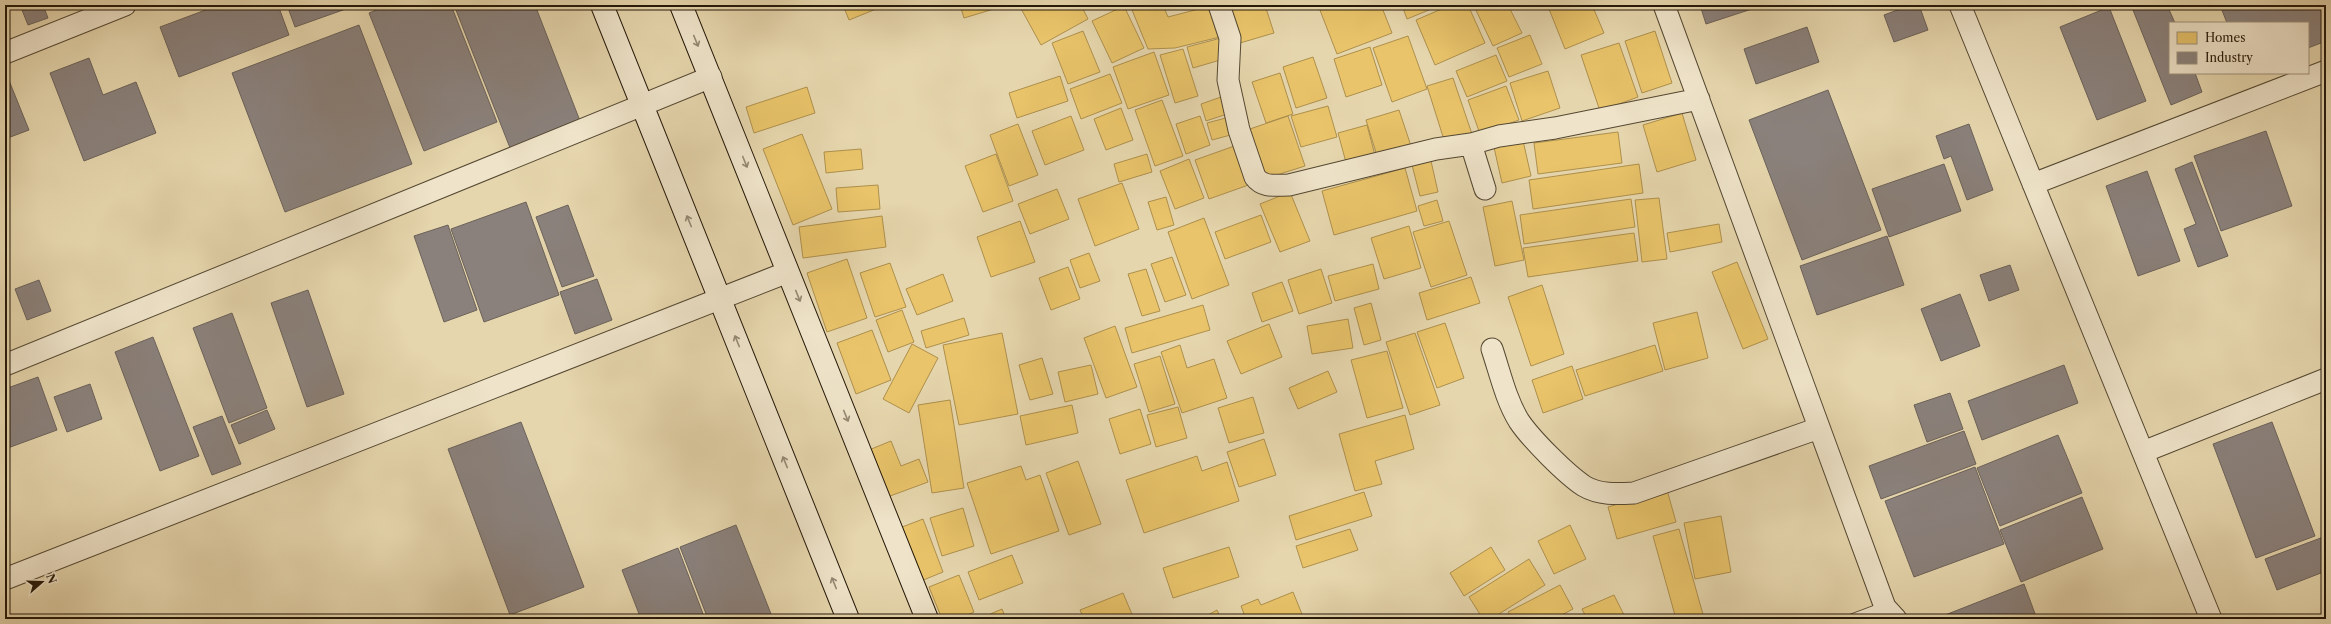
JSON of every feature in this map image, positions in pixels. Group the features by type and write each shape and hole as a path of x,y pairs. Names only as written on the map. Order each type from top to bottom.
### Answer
{"street":[{"path":"5,53 125,5"},
{"path":"602,5 848,619"},
{"path":"682,5 927,619"},
{"path":"1218,5 1230,38 1228,80 1239,130 1255,177 1259,183 1266,185 1289,185 1436,149 1471,144 1499,136 1555,128 1699,99"},
{"path":"1664,5 1819,428 1890,613"},
{"path":"1960,5 2211,619"},
{"path":"2033,184 2326,71"},
{"path":"5,365 643,106 711,76"},
{"path":"1471,144 1485,189"},
{"path":"5,579 720,300 788,272"},
{"path":"1492,349 1511,404 1519,420 1536,442 1584,486 1605,494 1634,493 1819,428"},
{"path":"2143,452 2326,379"}],"lane":[{"path":"1853,619 1890,613"}],"building: Homes":[{"path":"843,5 886,5 849,20"},
{"path":"960,5 1007,5 964,18"},
{"path":"1019,5 1081,5 1088,19 1041,45"},
{"path":"1130,5 1163,5 1168,17 1214,5 1224,36 1175,48 1148,49"},
{"path":"1229,5 1265,5 1274,33 1240,43"},
{"path":"1318,5 1381,5 1392,33 1337,54"},
{"path":"1402,5 1441,5 1407,19"},
{"path":"1451,5 1468,5 1485,43 1435,65 1416,20"},
{"path":"1508,5 1522,33 1493,46 1474,6"},
{"path":"1539,5 1550,5 1541,9"},
{"path":"1559,5 1592,5 1604,33 1565,49 1549,9"},
{"path":"1124,6 1144,48 1112,63 1092,21"},
{"path":"1083,31 1100,72 1068,84 1052,43"},
{"path":"1655,31 1672,83 1642,93 1625,41"},
{"path":"1530,35 1542,64 1509,77 1497,48"},
{"path":"1408,36 1427,89 1392,102 1373,48"},
{"path":"1221,38 1227,58 1193,68 1187,47"},
{"path":"1619,43 1638,97 1600,111 1581,55"},
{"path":"1370,47 1382,85 1346,97 1334,59"},
{"path":"1183,49 1198,96 1175,103 1160,55"},
{"path":"1154,52 1169,95 1128,109 1113,67"},
{"path":"1496,55 1507,81 1467,97 1456,71"},
{"path":"1313,57 1327,98 1296,108 1283,67"},
{"path":"1548,71 1560,108 1522,121 1510,83"},
{"path":"1280,73 1293,114 1266,123 1252,82"},
{"path":"1110,74 1122,103 1081,119 1070,89"},
{"path":"1060,76 1068,101 1017,118 1009,93"},
{"path":"1453,78 1472,134 1445,143 1427,86"},
{"path":"1506,86 1519,120 1480,134 1468,100"},
{"path":"807,87 815,113 754,133 746,107"},
{"path":"1221,97 1227,114 1206,121 1201,104"},
{"path":"1162,100 1183,156 1155,166 1135,110"},
{"path":"1328,106 1337,137 1301,147 1291,116"},
{"path":"1121,108 1133,140 1106,150 1094,119"},
{"path":"1399,110 1412,149 1378,159 1366,120"},
{"path":"1682,113 1696,160 1657,172 1643,125"},
{"path":"1071,116 1084,150 1045,165 1032,131"},
{"path":"1200,116 1210,145 1186,154 1176,124"},
{"path":"1233,116 1238,133 1212,140 1207,123"},
{"path":"1288,116 1305,166 1261,180 1244,131"},
{"path":"1018,124 1038,175 1009,186 990,135"},
{"path":"1367,125 1376,159 1347,166 1338,133"},
{"path":"1618,132 1622,163 1538,174 1534,143"},
{"path":"802,134 832,209 793,225 763,149"},
{"path":"1522,136 1531,176 1502,183 1493,143"},
{"path":"1240,144 1254,183 1209,199 1195,160"},
{"path":"861,149 863,169 826,173 824,152"},
{"path":"996,154 1013,201 983,212 965,166"},
{"path":"1147,154 1152,172 1119,182 1114,164"},
{"path":"1189,159 1204,198 1175,209 1160,171"},
{"path":"1431,161 1438,192 1420,196 1412,165"},
{"path":"1639,164 1643,193 1533,209 1529,180"},
{"path":"1405,168 1417,211 1334,235 1322,191"},
{"path":"1122,183 1139,229 1095,246 1078,199"},
{"path":"878,185 880,209 838,212 836,188"},
{"path":"1057,189 1069,219 1030,234 1018,204"},
{"path":"1290,192 1310,241 1280,252 1260,204"},
{"path":"1166,197 1174,225 1157,230 1148,202"},
{"path":"1659,198 1667,259 1642,262 1635,200"},
{"path":"1631,199 1635,227 1524,244 1520,215"},
{"path":"1437,200 1443,221 1424,226 1418,206"},
{"path":"1512,201 1524,260 1495,266 1483,207"},
{"path":"1261,215 1271,242 1225,259 1215,232"},
{"path":"882,216 886,247 803,258 799,227"},
{"path":"1204,218 1229,285 1192,299 1168,232"},
{"path":"1020,221 1035,262 991,277 977,237"},
{"path":"1449,221 1467,275 1431,287 1413,232"},
{"path":"1719,224 1722,242 1670,252 1667,233"},
{"path":"1409,226 1421,268 1384,279 1371,238"},
{"path":"1634,233 1638,261 1528,277 1523,248"},
{"path":"1089,253 1100,281 1080,288 1070,260"},
{"path":"1172,257 1186,295 1165,302 1151,264"},
{"path":"847,259 867,318 827,332 807,273"},
{"path":"1737,262 1768,339 1743,349 1712,272"},
{"path":"890,263 906,307 875,317 860,273"},
{"path":"1373,264 1379,289 1335,301 1328,276"},
{"path":"1068,267 1080,299 1051,310 1039,278"},
{"path":"1146,269 1160,311 1142,316 1128,274"},
{"path":"1321,269 1332,303 1299,314 1288,280"},
{"path":"943,274 953,301 917,315 906,289"},
{"path":"1471,277 1480,303 1427,320 1419,293"},
{"path":"1282,282 1293,311 1262,322 1252,293"},
{"path":"1542,285 1564,354 1531,366 1508,297"},
{"path":"1371,303 1381,340 1364,345 1354,308"},
{"path":"1203,305 1210,330 1132,353 1125,328"},
{"path":"902,310 914,342 888,352 876,320"},
{"path":"1697,312 1708,358 1665,370 1653,323"},
{"path":"964,318 969,335 926,348 921,331"},
{"path":"1348,319 1353,348 1312,354 1307,326"},
{"path":"1445,323 1464,378 1437,388 1417,332"},
{"path":"1269,324 1282,357 1241,374 1227,341"},
{"path":"1115,326 1137,387 1106,398 1084,338"},
{"path":"872,330 891,380 856,394 837,343"},
{"path":"1002,333 1018,414 959,425 943,345"},
{"path":"1415,333 1440,405 1410,415 1386,342"},
{"path":"912,344 938,358 909,413 883,399"},
{"path":"1180,345 1187,368 1214,359 1227,398 1182,413 1161,352"},
{"path":"1655,345 1663,371 1585,396 1576,370"},
{"path":"1387,351 1403,408 1367,418 1351,360"},
{"path":"1160,356 1175,404 1149,412 1134,364"},
{"path":"1042,358 1053,394 1030,400 1019,365"},
{"path":"1091,365 1098,394 1065,402 1058,372"},
{"path":"1572,366 1583,399 1543,413 1532,380"},
{"path":"1328,371 1337,392 1298,409 1289,388"},
{"path":"1253,397 1264,433 1229,443 1218,408"},
{"path":"950,400 964,488 932,493 918,405"},
{"path":"1072,405 1078,433 1026,445 1020,416"},
{"path":"1178,407 1187,438 1156,447 1147,415"},
{"path":"1140,409 1151,444 1120,454 1109,419"},
{"path":"1405,415 1414,449 1375,461 1382,484 1355,491 1339,434"},
{"path":"1264,439 1276,475 1239,487 1227,452"},
{"path":"891,441 901,466 919,459 928,482 882,499 864,452"},
{"path":"1197,456 1202,471 1227,462 1239,501 1144,533 1126,480"},
{"path":"1078,461 1101,524 1069,535 1046,473"},
{"path":"1021,466 1026,480 1040,475 1059,531 991,554 967,483"},
{"path":"1667,490 1676,522 1617,539 1608,507"},
{"path":"1364,492 1372,516 1296,540 1289,516"},
{"path":"963,508 974,546 942,556 930,518"},
{"path":"1721,516 1731,572 1695,579 1684,523"},
{"path":"923,519 943,572 916,583 897,529"},
{"path":"1570,525 1586,559 1554,574 1538,541"},
{"path":"1350,529 1358,550 1303,568 1296,546"},
{"path":"1679,529 1704,618 1702,619 1676,619 1653,536"},
{"path":"1229,547 1239,577 1173,598 1163,568"},
{"path":"1491,547 1505,570 1464,596 1450,573"},
{"path":"1012,555 1023,583 979,600 968,572"},
{"path":"1529,559 1545,585 1491,619 1483,619 1469,597"},
{"path":"959,575 974,612 958,619 942,619 929,587"},
{"path":"1560,585 1573,609 1554,619 1512,619 1508,612"},
{"path":"1293,592 1304,619 1246,619 1241,606 1258,599 1261,605"},
{"path":"1123,593 1134,619 1084,619 1080,610"},
{"path":"1614,595 1626,619 1587,619 1582,609"},
{"path":"1002,609 1006,619 979,619"},
{"path":"1217,610 1221,619 1201,619"},
{"path":"1568,614 1571,619 1560,619"}],"building: Industry":[{"path":"20,5 43,5 48,18 28,25"},
{"path":"219,5 278,5 289,35 179,77 160,27"},
{"path":"287,5 357,5 295,27"},
{"path":"389,5 451,5 497,122 424,151 369,13"},
{"path":"454,5 535,5 582,126 512,153"},
{"path":"1700,5 1764,5 1706,24"},
{"path":"1911,5 1919,5 1928,30 1894,42 1884,15"},
{"path":"2131,5 2167,5 2175,22 2169,22 2169,74 2195,74 2202,92 2171,105"},
{"path":"2220,5 2326,5 2326,41 2309,48 2309,22 2227,22"},
{"path":"2109,7 2146,101 2097,120 2060,27"},
{"path":"359,25 412,164 285,212 232,73"},
{"path":"1807,27 1819,62 1756,84 1744,49"},
{"path":"89,58 103,95 136,82 156,133 84,161 50,73"},
{"path":"8,78 29,130 5,139 5,79"},
{"path":"1828,90 1881,230 1802,260 1749,120"},
{"path":"1969,124 1993,190 1967,200 1951,156 1944,159 1936,136"},
{"path":"2266,131 2292,206 2221,231 2194,156"},
{"path":"2192,162 2228,256 2198,267 2184,229 2196,224 2175,169"},
{"path":"1944,164 1961,211 1889,237 1872,189"},
{"path":"2147,171 2180,261 2138,276 2106,186"},
{"path":"526,202 559,295 484,322 451,229"},
{"path":"568,205 594,276 562,287 536,217"},
{"path":"448,225 477,310 444,322 414,236"},
{"path":"1887,236 1904,285 1817,315 1800,266"},
{"path":"2010,265 2019,290 1989,301 1980,275"},
{"path":"597,279 612,320 575,334 560,292"},
{"path":"39,280 51,311 27,320 15,289"},
{"path":"308,290 344,394 307,407 271,303"},
{"path":"1960,294 1980,346 1941,361 1921,309"},
{"path":"232,313 267,408 229,423 193,328"},
{"path":"153,337 199,456 160,471 115,352"},
{"path":"2064,365 2078,403 1982,440 1968,401"},
{"path":"38,377 57,430 5,449 5,389"},
{"path":"90,384 102,419 67,432 54,397"},
{"path":"1950,393 1963,429 1927,442 1914,405"},
{"path":"267,410 275,429 239,444 231,425"},
{"path":"222,416 241,464 212,475 193,427"},
{"path":"521,422 584,587 510,615 448,449"},
{"path":"2272,422 2315,536 2256,558 2213,444"},
{"path":"1964,431 1976,464 1881,499 1869,466"},
{"path":"2058,435 2082,493 2000,526 1977,468"},
{"path":"1975,467 2004,544 1914,577 1885,501"},
{"path":"2082,497 2103,549 2021,582 2000,530"},
{"path":"736,525 773,619 708,619 680,547"},
{"path":"2326,536 2326,571 2277,590 2265,559"},
{"path":"678,548 705,619 641,619 622,570"},
{"path":"2024,584 2037,619 1935,619"},
{"path":"578,615 579,619 568,619"}]}
